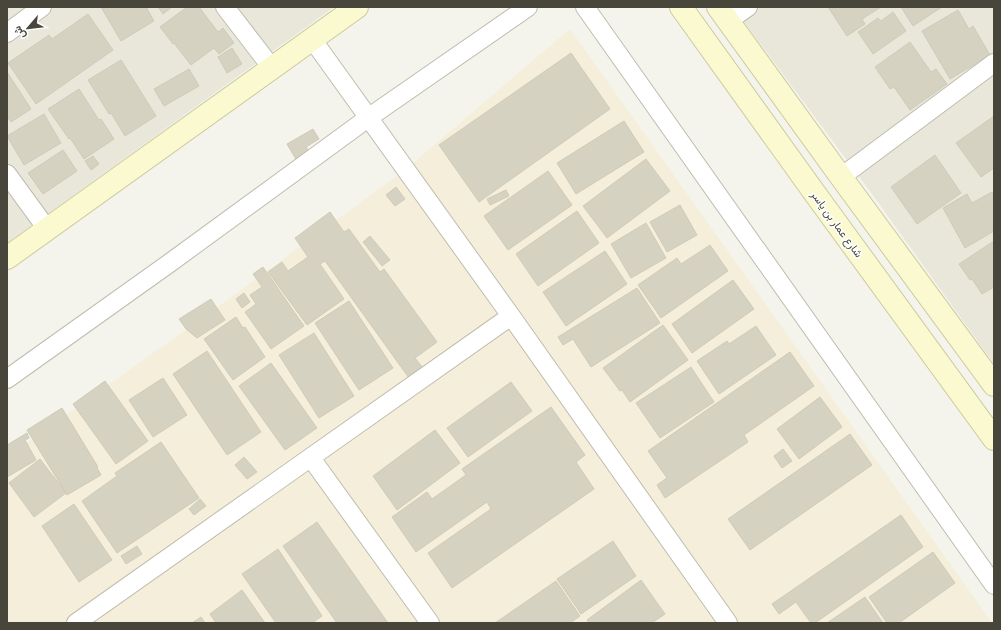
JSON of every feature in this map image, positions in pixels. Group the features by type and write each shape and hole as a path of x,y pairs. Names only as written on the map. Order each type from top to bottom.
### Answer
{"street":[{"path":"7,33 42,7"},
{"path":"225,7 272,68"},
{"path":"7,258 357,7"},
{"path":"7,379 178,258 368,118 528,7"},
{"path":"585,7 994,585"},
{"name":"شارع عمار بن ياسر","path":"682,7 816,195 994,439"},
{"path":"748,7 723,14 994,385"},
{"path":"312,39 511,316 728,623"},
{"path":"841,177 994,62"},
{"path":"7,174 47,229"},
{"path":"76,623 511,316"},
{"path":"311,458 430,623"}],"shaded area":[{"path":"7,7 334,7 7,243"},
{"path":"733,7 994,7 994,364 872,194"},
{"path":"570,29 992,623 7,623 7,457 208,314 405,170"}],"building":[{"path":"101,7 146,7 154,21 121,41"},
{"path":"158,7 172,7 163,14"},
{"path":"187,7 199,7 218,32 223,28 234,43 219,54 214,48 191,65 160,27"},
{"path":"828,7 881,7 862,19 865,24 847,36"},
{"path":"901,7 942,7 913,26"},
{"path":"958,10 969,29 973,26 990,55 950,79 922,31"},
{"path":"893,12 906,31 873,54 858,32 878,18 881,21"},
{"path":"88,14 113,50 36,104 8,63 49,35 52,39"},
{"path":"910,42 931,72 936,69 947,84 910,110 894,87 890,89 875,67"},
{"path":"232,48 242,64 227,73 218,57"},
{"path":"571,53 610,109 479,202 439,145"},
{"path":"121,60 156,116 125,136 111,113 109,114 88,80"},
{"path":"189,69 199,86 164,106 154,89"},
{"path":"7,72 31,109 11,122 7,116"},
{"path":"79,89 99,120 101,119 114,139 84,159 48,109"},
{"path":"44,114 61,143 24,165 7,136"},
{"path":"994,116 994,168 981,177 956,143"},
{"path":"624,121 644,152 576,194 557,163"},
{"path":"313,129 319,139 306,147 310,153 297,161 287,144"},
{"path":"63,150 77,171 43,194 28,173"},
{"path":"935,155 961,193 917,224 891,187"},
{"path":"93,156 99,164 91,170 85,161"},
{"path":"646,159 670,191 607,238 583,206"},
{"path":"548,171 572,205 508,250 484,216"},
{"path":"396,187 405,199 395,206 386,195"},
{"path":"506,190 509,196 490,205 487,199"},
{"path":"992,192 994,196 994,231 965,248 943,208 967,194 972,203"},
{"path":"680,205 697,235 667,252 650,222"},
{"path":"577,211 599,243 538,286 516,254"},
{"path":"330,212 344,232 349,229 380,272 384,269 437,342 415,358 423,368 409,378 325,261 320,264 344,299 307,325 268,272 282,262 288,271 308,257 295,238"},
{"path":"646,223 666,258 631,278 611,244"},
{"path":"370,236 390,260 382,266 363,242"},
{"path":"994,241 994,287 982,294 959,264"},
{"path":"710,245 728,271 661,318 638,285 677,258 681,264"},
{"path":"605,251 627,284 566,326 543,292"},
{"path":"263,267 304,326 271,349 245,312 256,304 250,295 262,287 253,274"},
{"path":"733,280 754,309 692,353 672,324"},
{"path":"637,288 660,323 591,367 573,339 563,345 558,337"},
{"path":"244,293 250,302 242,308 236,299"},
{"path":"211,299 225,320 197,338 186,329 179,319"},
{"path":"349,301 393,368 359,390 315,323"},
{"path":"236,317 243,328 245,327 265,357 233,380 204,339"},
{"path":"663,325 688,360 630,402 603,368"},
{"path":"756,326 776,355 719,394 697,361 727,341 729,344"},
{"path":"314,333 354,396 319,418 279,355"},
{"path":"207,351 261,432 227,455 173,374"},
{"path":"790,352 814,386 744,435 748,442 665,498 657,485 667,478 648,451"},
{"path":"271,363 317,428 285,450 239,386"},
{"path":"691,367 714,402 660,438 636,403"},
{"path":"163,378 187,415 153,437 129,400"},
{"path":"105,381 148,441 116,464 73,404"},
{"path":"511,382 532,411 468,457 447,428"},
{"path":"820,397 842,427 799,459 777,429"},
{"path":"551,407 585,455 576,462 594,489 452,588 428,553 491,509 487,502 416,552 392,517 427,492 432,499 466,475 462,469"},
{"path":"62,408 98,467 97,468 101,475 67,495 27,430"},
{"path":"435,430 460,463 397,510 373,476"},
{"path":"27,433 29,438 25,440 36,460 7,477 7,445"},
{"path":"850,434 872,465 750,550 728,519"},
{"path":"161,442 199,498 117,553 82,501 117,476 115,473"},
{"path":"783,449 792,461 782,468 774,456"},
{"path":"244,457 257,472 247,479 235,465"},
{"path":"40,459 66,493 34,517 9,483"},
{"path":"200,499 206,506 194,515 189,509"},
{"path":"74,504 112,560 79,582 42,526"},
{"path":"901,515 923,547 815,623 811,623 796,602 779,614 772,604"},
{"path":"317,522 388,623 337,623 283,546"},
{"path":"613,541 636,576 581,614 557,579"},
{"path":"137,546 142,554 126,564 121,556"},
{"path":"278,549 322,616 312,623 276,623 242,574"},
{"path":"933,552 955,583 899,623 887,623 869,597"},
{"path":"641,580 665,614 652,623 589,623 587,620"},
{"path":"556,581 580,616 570,623 495,623"},
{"path":"242,590 265,623 216,623 210,614"},
{"path":"865,597 883,623 827,623"},
{"path":"201,617 205,623 192,623"}]}
